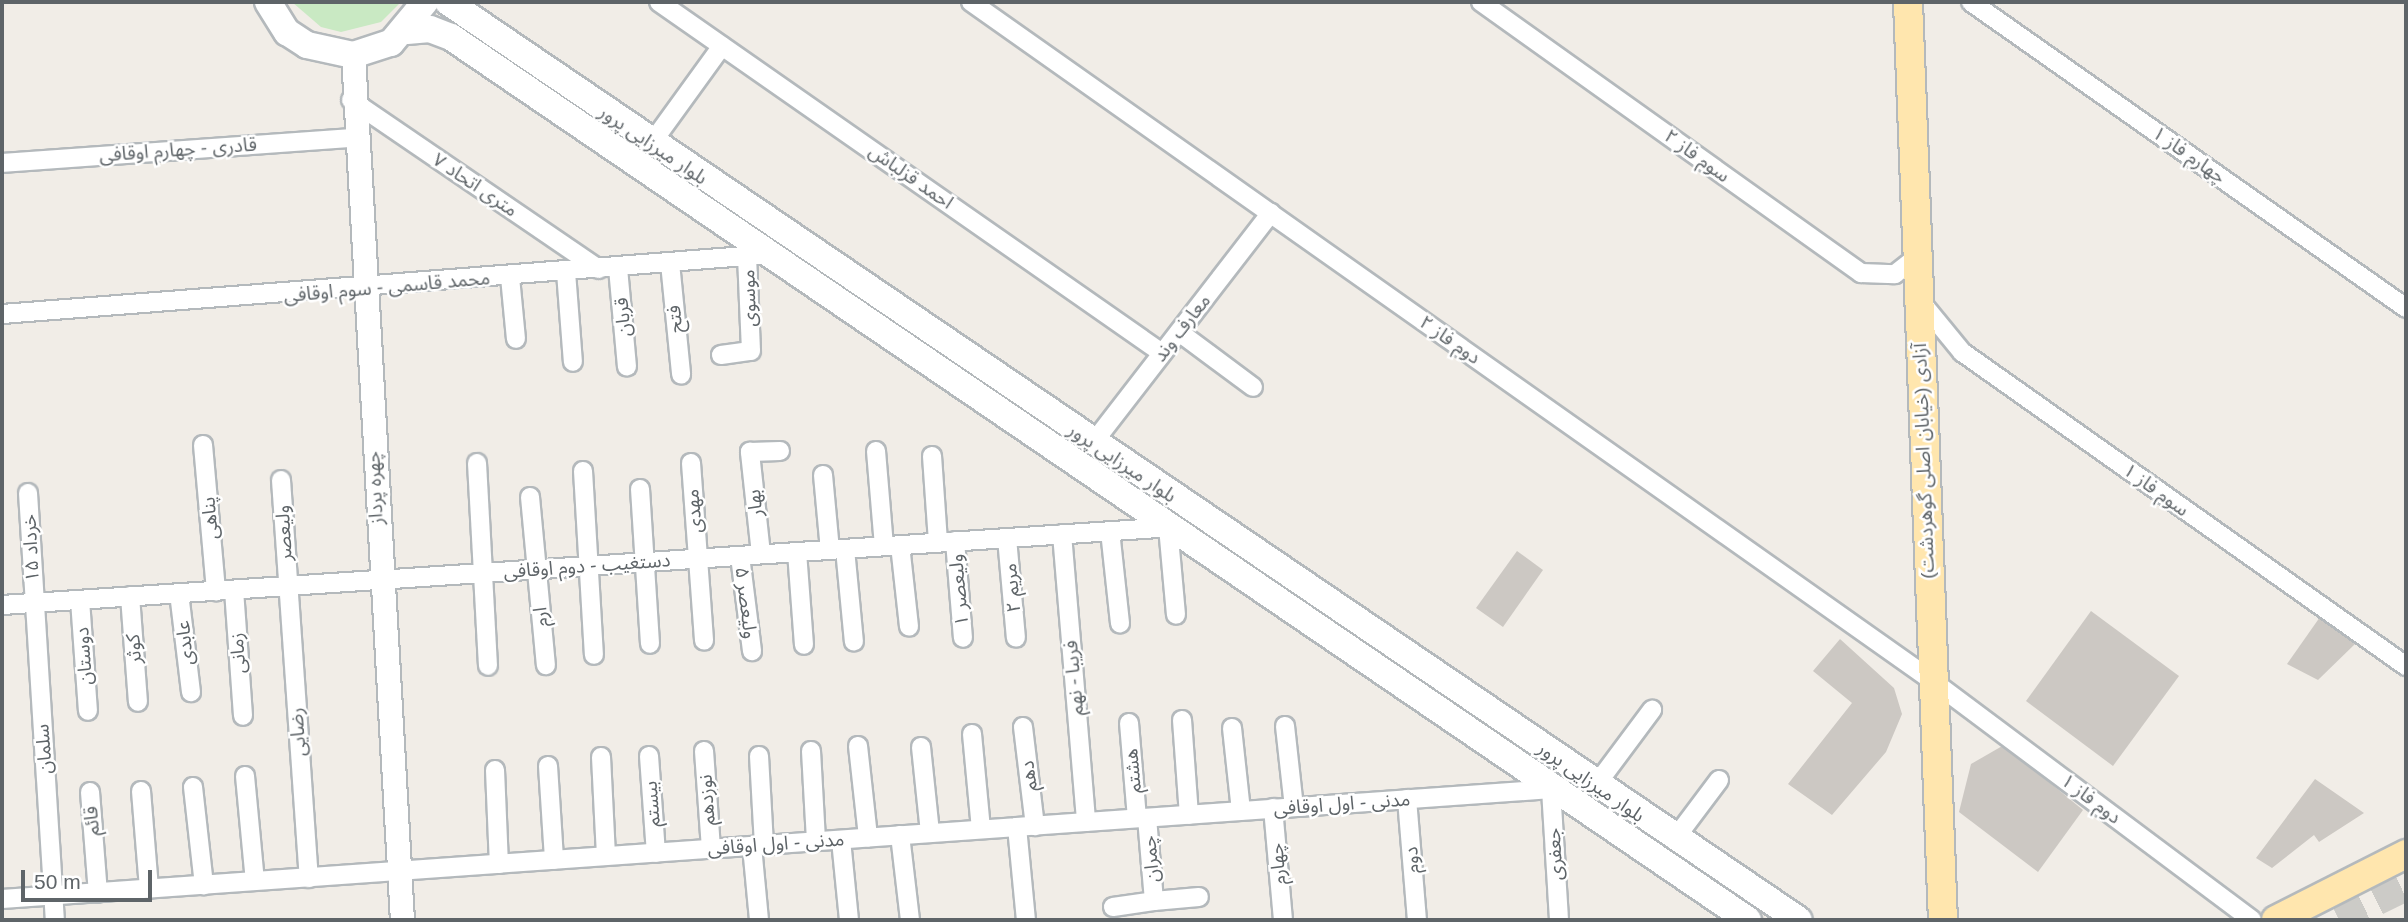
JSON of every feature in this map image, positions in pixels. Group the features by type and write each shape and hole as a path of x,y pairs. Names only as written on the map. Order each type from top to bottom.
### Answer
{"main road":[{"path":"268,2 287,32 307,45 353,55 407,30 425,2"},
{"name":"بلوار میرزایی پرور","path":"448,2 651,144 1674,840 1800,920"},
{"name":"آزادی (خیابان اصلی گوهردشت)","path":"1908,2 1930,679 1943,920"},
{"name":"بلوار میرزایی پرور","path":"407,30 430,29 452,37 759,255 1171,527 1551,789 1748,920"},
{"path":"2276,920 2406,854"}],"street":[{"name":"احمد قزلباش","path":"659,2 1162,353"},
{"name":"دوم فاز ۲","path":"971,2 1930,679"},
{"name":"سوم فاز ۲","path":"1481,2 1861,273 1895,274 1917,257"},
{"name":"چهارم فاز ۱","path":"1971,2 2406,308"},
{"path":"651,144 722,46"},
{"name":"چهره پرداز","path":"353,55 351,100 402,920"},
{"name":"۷ متری اتحاد","path":"351,100 599,270"},
{"name":"قادری - چهارم اوقافی","path":"2,163 354,138"},
{"name":"معارف وند","path":"1093,443 1270,213"},
{"name":"محمد قاسمی - سوم اوقافی","path":"2,314 363,291 759,255"},
{"name":"موسوی","path":"721,355 759,351 759,255"},
{"name":"فتح","path":"670,263 681,374"},
{"name":"قربان","path":"618,268 627,367"},
{"path":"566,272 573,362"},
{"path":"510,277 516,339"},
{"name":"سوم فاز ۱","path":"1919,299 1962,352 2406,666"},
{"path":"1179,332 1253,387"},
{"name":"پناهی","path":"203,445 225,590"},
{"name":"بهار","path":"761,554 750,452 780,451"},
{"path":"876,451 909,626"},
{"name":"ولیعصر ۱","path":"932,456 963,638"},
{"path":"477,463 488,666"},
{"name":"مهدی","path":"691,463 704,640"},
{"path":"583,471 594,654"},
{"path":"823,475 854,642"},
{"name":"ولیعصر","path":"281,480 286,586"},
{"path":"640,489 650,644"},
{"name":"۱۵ خرداد","path":"28,493 34,603"},
{"name":"ارم","path":"530,497 546,665"},
{"path":"1171,527 1176,615"},
{"name":"دستغیب - دوم اوقافی","path":"2,605 1171,527"},
{"path":"1110,531 1120,623"},
{"name":"فریبا - نهم","path":"1062,534 1086,822"},
{"name":"مریم ۲","path":"1007,538 1016,638"},
{"path":"797,552 804,645"},
{"name":"ولیعصر ۵","path":"740,556 752,651"},
{"name":"رضایی","path":"286,586 309,878"},
{"name":"زمانی","path":"225,590 243,716"},
{"name":"عابدی","path":"179,593 191,692"},
{"name":"کوثر","path":"130,596 138,702"},
{"name":"دوستان","path":"80,600 88,711"},
{"name":"سلمان","path":"34,603 55,920"},
{"name":"دوم فاز ۱","path":"1930,679 2252,920"},
{"path":"1596,785 1652,710"},
{"path":"1182,720 1189,815"},
{"name":"هشتم","path":"1129,723 1142,818"},
{"path":"1286,726 1294,807"},
{"name":"دهم","path":"1023,727 1026,920"},
{"path":"1232,728 1241,811"},
{"path":"972,734 981,829"},
{"path":"858,746 868,837"},
{"path":"921,747 930,833"},
{"name":"نوزدهم","path":"704,751 710,849"},
{"path":"811,751 817,841"},
{"name":"بیستم","path":"649,756 656,853"},
{"path":"759,756 759,920"},
{"path":"601,757 606,856"},
{"path":"548,766 554,860"},
{"path":"495,770 499,864"},
{"path":"246,776 255,881"},
{"path":"1674,840 1719,780"},
{"path":"193,787 204,885"},
{"name":"مدنی - اول اوقافی","path":"2,900 1551,789"},
{"name":"جعفری","path":"1551,789 1559,920"},
{"path":"141,791 149,889"},
{"name":"قائم","path":"90,792 98,893"},
{"name":"دوم","path":"1407,799 1416,920"},
{"name":"چهارم","path":"1273,808 1283,920"},
{"name":"چمران","path":"1113,907 1154,901 1142,818"},
{"path":"900,835 910,920"},
{"path":"841,839 849,920"},
{"path":"1154,901 1199,897"}],"green space":[{"path":"292,2 401,2 381,22 341,32 321,27"}],"building":[{"path":"1517,551 1543,570 1503,627 1476,608"},
{"path":"2091,611 2179,676 2113,766 2026,701"},
{"path":"2320,617 2355,644 2318,680 2287,664"},
{"path":"1840,639 1894,688 1902,714 1886,752 1832,815 1788,784 1852,703 1813,671"},
{"path":"2004,745 2083,810 2038,872 1959,812 1971,764"},
{"path":"2315,779 2364,813 2319,842 2314,835 2272,868 2256,858"}],"tunnel":[{"path":"2339,920 2406,887"}]}
